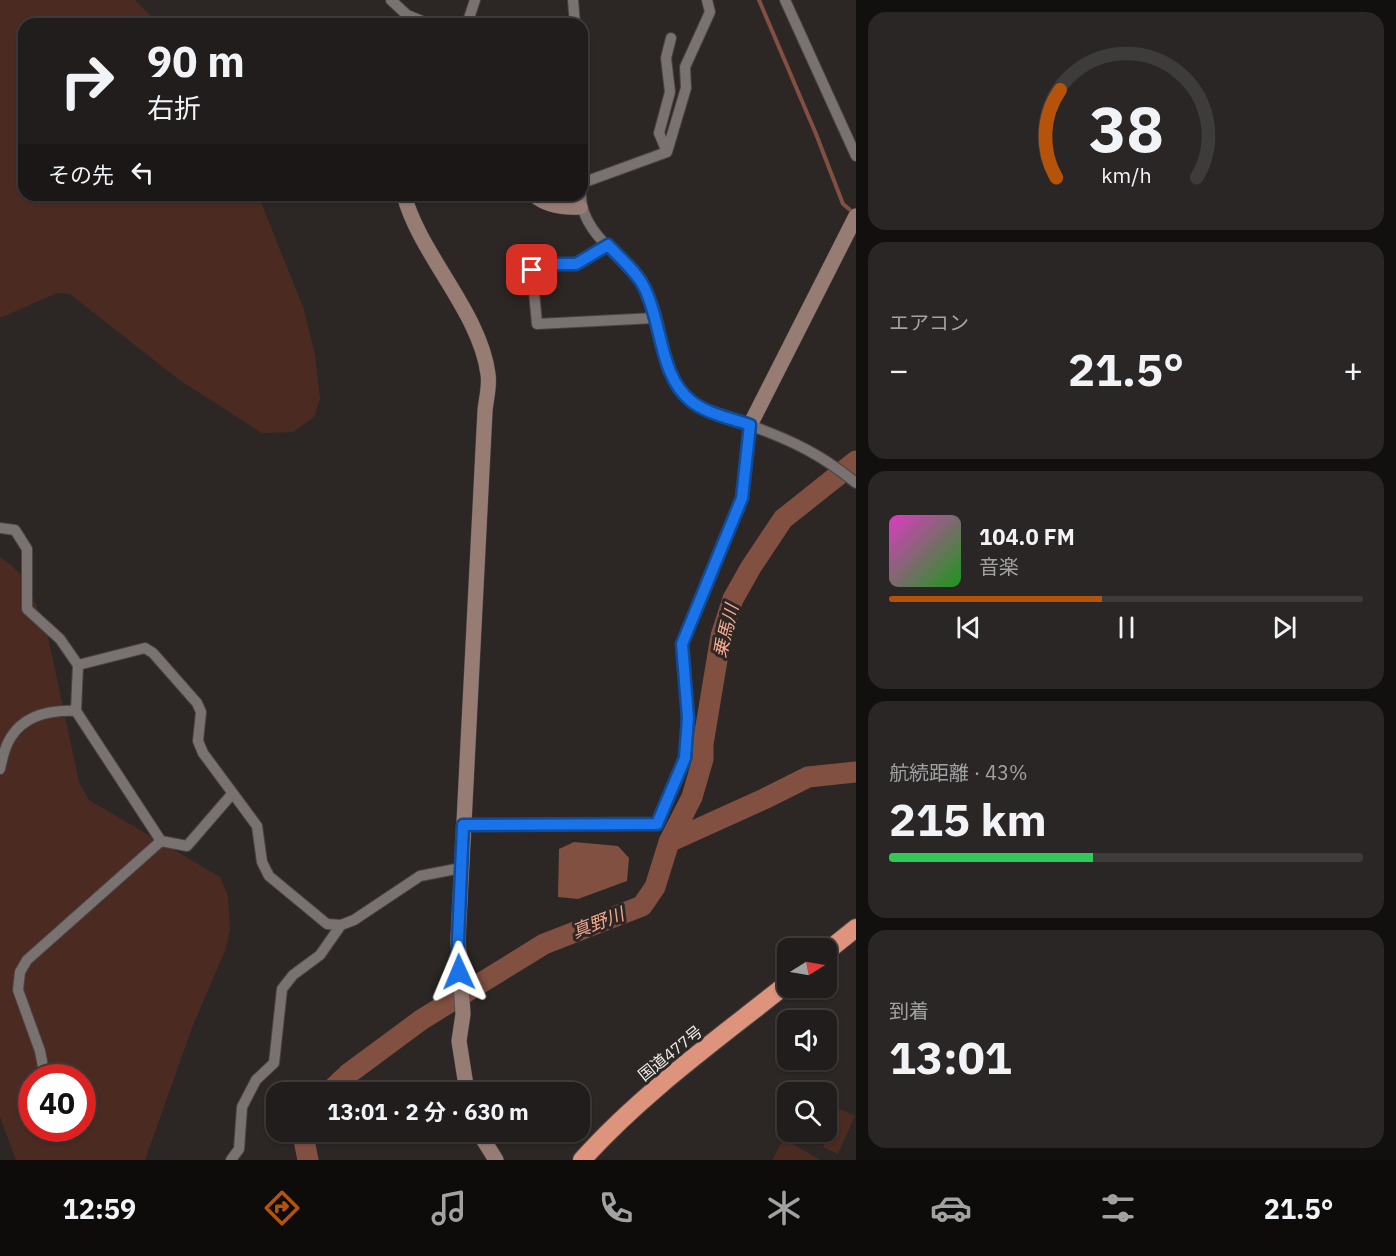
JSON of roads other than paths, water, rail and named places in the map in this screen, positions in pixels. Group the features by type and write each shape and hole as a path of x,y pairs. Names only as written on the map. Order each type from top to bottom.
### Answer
{"highway":[{"path":"837,943 856,928"},
{"name":"国道477号","path":"582,1160 651,1093 777,992"}],"street":[{"path":"390,0 407,15 414,18"},
{"path":"469,18 475,0"},
{"path":"573,0 574,18"},
{"path":"667,152 686,88 685,67 710,12 706,0"},
{"path":"785,0 856,156"},
{"path":"667,152 659,133 670,92 666,58 671,38"},
{"path":"588,181 667,152"},
{"path":"406,201 412,216 476,335 485,356 489,377 485,411 458,940 463,1014 459,1041 465,1082"},
{"path":"543,201 564,207 580,201 590,228 644,286 673,380 690,400 712,412 802,445 856,483"},
{"path":"463,825 657,824 685,758 688,718 682,644 742,498 750,425 856,216"},
{"path":"608,245 576,264 551,264 532,270 537,324 655,318"},
{"path":"0,528 15,530 27,549 27,609 60,639 78,665 76,711 161,841 187,846 232,794"},
{"path":"78,665 145,648 153,653 197,704 201,712 198,735 201,747 256,826 262,862 269,876 327,924 341,925 354,920 420,876 461,868"},
{"path":"0,769 10,738 17,730 47,712 76,711"},
{"path":"42,1064 18,990 20,972 27,960 161,841"},
{"path":"231,1160 239,1149 242,1107 256,1080 274,1063 282,988 293,975 320,955 341,925"},
{"path":"484,1142 495,1160"}],"waterway":[{"path":"759,0 843,204 855,214"},
{"name":"真野川","path":"340,1082 421,1020 544,944 642,906 655,887 669,842 692,797 703,759 703,744 721,636 733,599 783,519 856,461"},
{"name":"真野川","path":"669,842 808,777 856,772"},
{"name":"真野川","path":"304,1142 308,1160"}],"water label":[{"name":"乗馬川","path":"726,631"}]}
